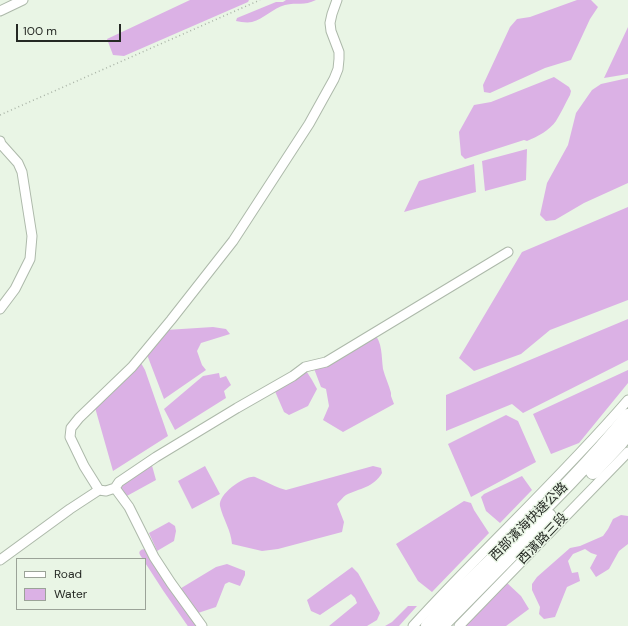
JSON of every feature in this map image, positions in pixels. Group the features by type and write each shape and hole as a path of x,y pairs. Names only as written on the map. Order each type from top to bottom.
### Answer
{"highway":[{"name":"西部濱海快速公路","path":"428,626 468,583 585,467 628,416"},
{"name":"西部濱海快速公路","path":"441,626 595,469 628,433"}],"street":[{"path":"0,11 23,0"},
{"path":"99,490 84,466 70,437 71,428 79,418 132,367 228,248 309,124 338,69 339,52 331,31 330,23 337,0"},
{"path":"0,141 18,163 22,172 32,236 30,259 16,288 0,309"},
{"path":"0,560 70,509 99,490 106,491 115,488 119,482 156,457 293,376 305,367 326,362 508,252"},
{"path":"413,626 575,460 628,400"},
{"name":"西濱路三段","path":"459,626 628,452"},
{"path":"115,488 129,507 154,557 202,626"}],"path":[{"path":"0,115 260,0"}],"water":[{"path":"190,0 249,0 248,2 124,56 113,55 107,39"},
{"path":"286,0 316,0 308,3 281,6 256,21 236,21 237,18 276,2 283,2"},
{"path":"577,0 591,0 598,7 590,19 571,60 545,68 490,93 484,92 483,85 510,27 517,19 530,17"},
{"path":"628,27 628,74 604,78"},
{"path":"554,77 569,87 571,91 558,118 547,130 527,141 524,140 465,159 461,155 459,132 474,105 491,102"},
{"path":"628,78 628,183 584,203 555,220 546,221 540,215 547,183 568,145 576,113 592,90 601,84"},
{"path":"527,149 526,180 485,191 482,161"},
{"path":"474,164 476,192 404,212 419,181"},
{"path":"628,207 628,300 550,330 521,354 474,371 459,358 522,252"},
{"path":"628,319 628,360 523,413 512,404 446,431 446,395"},
{"path":"213,327 226,329 230,334 201,343 197,351 202,365 206,370 164,399 146,352 166,330"},
{"path":"373,332 380,345 383,369 394,404 343,432 323,420 329,406 326,389 321,387 313,366"},
{"path":"141,363 145,370 168,436 113,471 94,404 124,381 128,375"},
{"path":"305,369 317,389 308,406 289,415 284,412 274,389"},
{"path":"628,370 628,383 579,443 551,454 533,414"},
{"path":"219,373 220,378 226,376 231,385 224,391 226,398 175,430 164,409 203,376"},
{"path":"506,415 518,421 536,462 471,497 448,444"},
{"path":"151,462 156,480 125,497 118,484"},
{"path":"205,466 220,494 192,509 178,481"},
{"path":"373,466 381,468 382,473 375,482 346,495 337,504 344,522 342,532 278,549 262,551 232,544 220,506 223,496 239,482 255,477 286,490"},
{"path":"522,476 532,490 500,523 486,511 481,497 484,494"},
{"path":"464,501 471,503 489,533 432,592 418,581 396,544"},
{"path":"621,515 628,516 628,544 619,551 609,569 596,577 590,568 597,555 585,549 573,554 568,561 572,573 578,572 580,581 567,587 555,617 544,619 539,614 540,607 532,590 532,584 537,577 570,548 580,546 603,536 613,519"},
{"path":"169,522 175,526 176,531 174,541 157,551 149,533"},
{"path":"227,564 245,571 245,575 240,586 229,582 225,584 216,607 195,614 178,590 216,567"},
{"path":"352,567 358,573 380,613 377,620 367,626 329,626 357,603 355,598 351,594 320,615 311,611 307,600"},
{"path":"506,582 521,596 529,609 506,626 462,626"},
{"path":"408,606 417,606 399,626 385,626 392,622"}],"waterway":[{"path":"143,553 192,626"}]}
